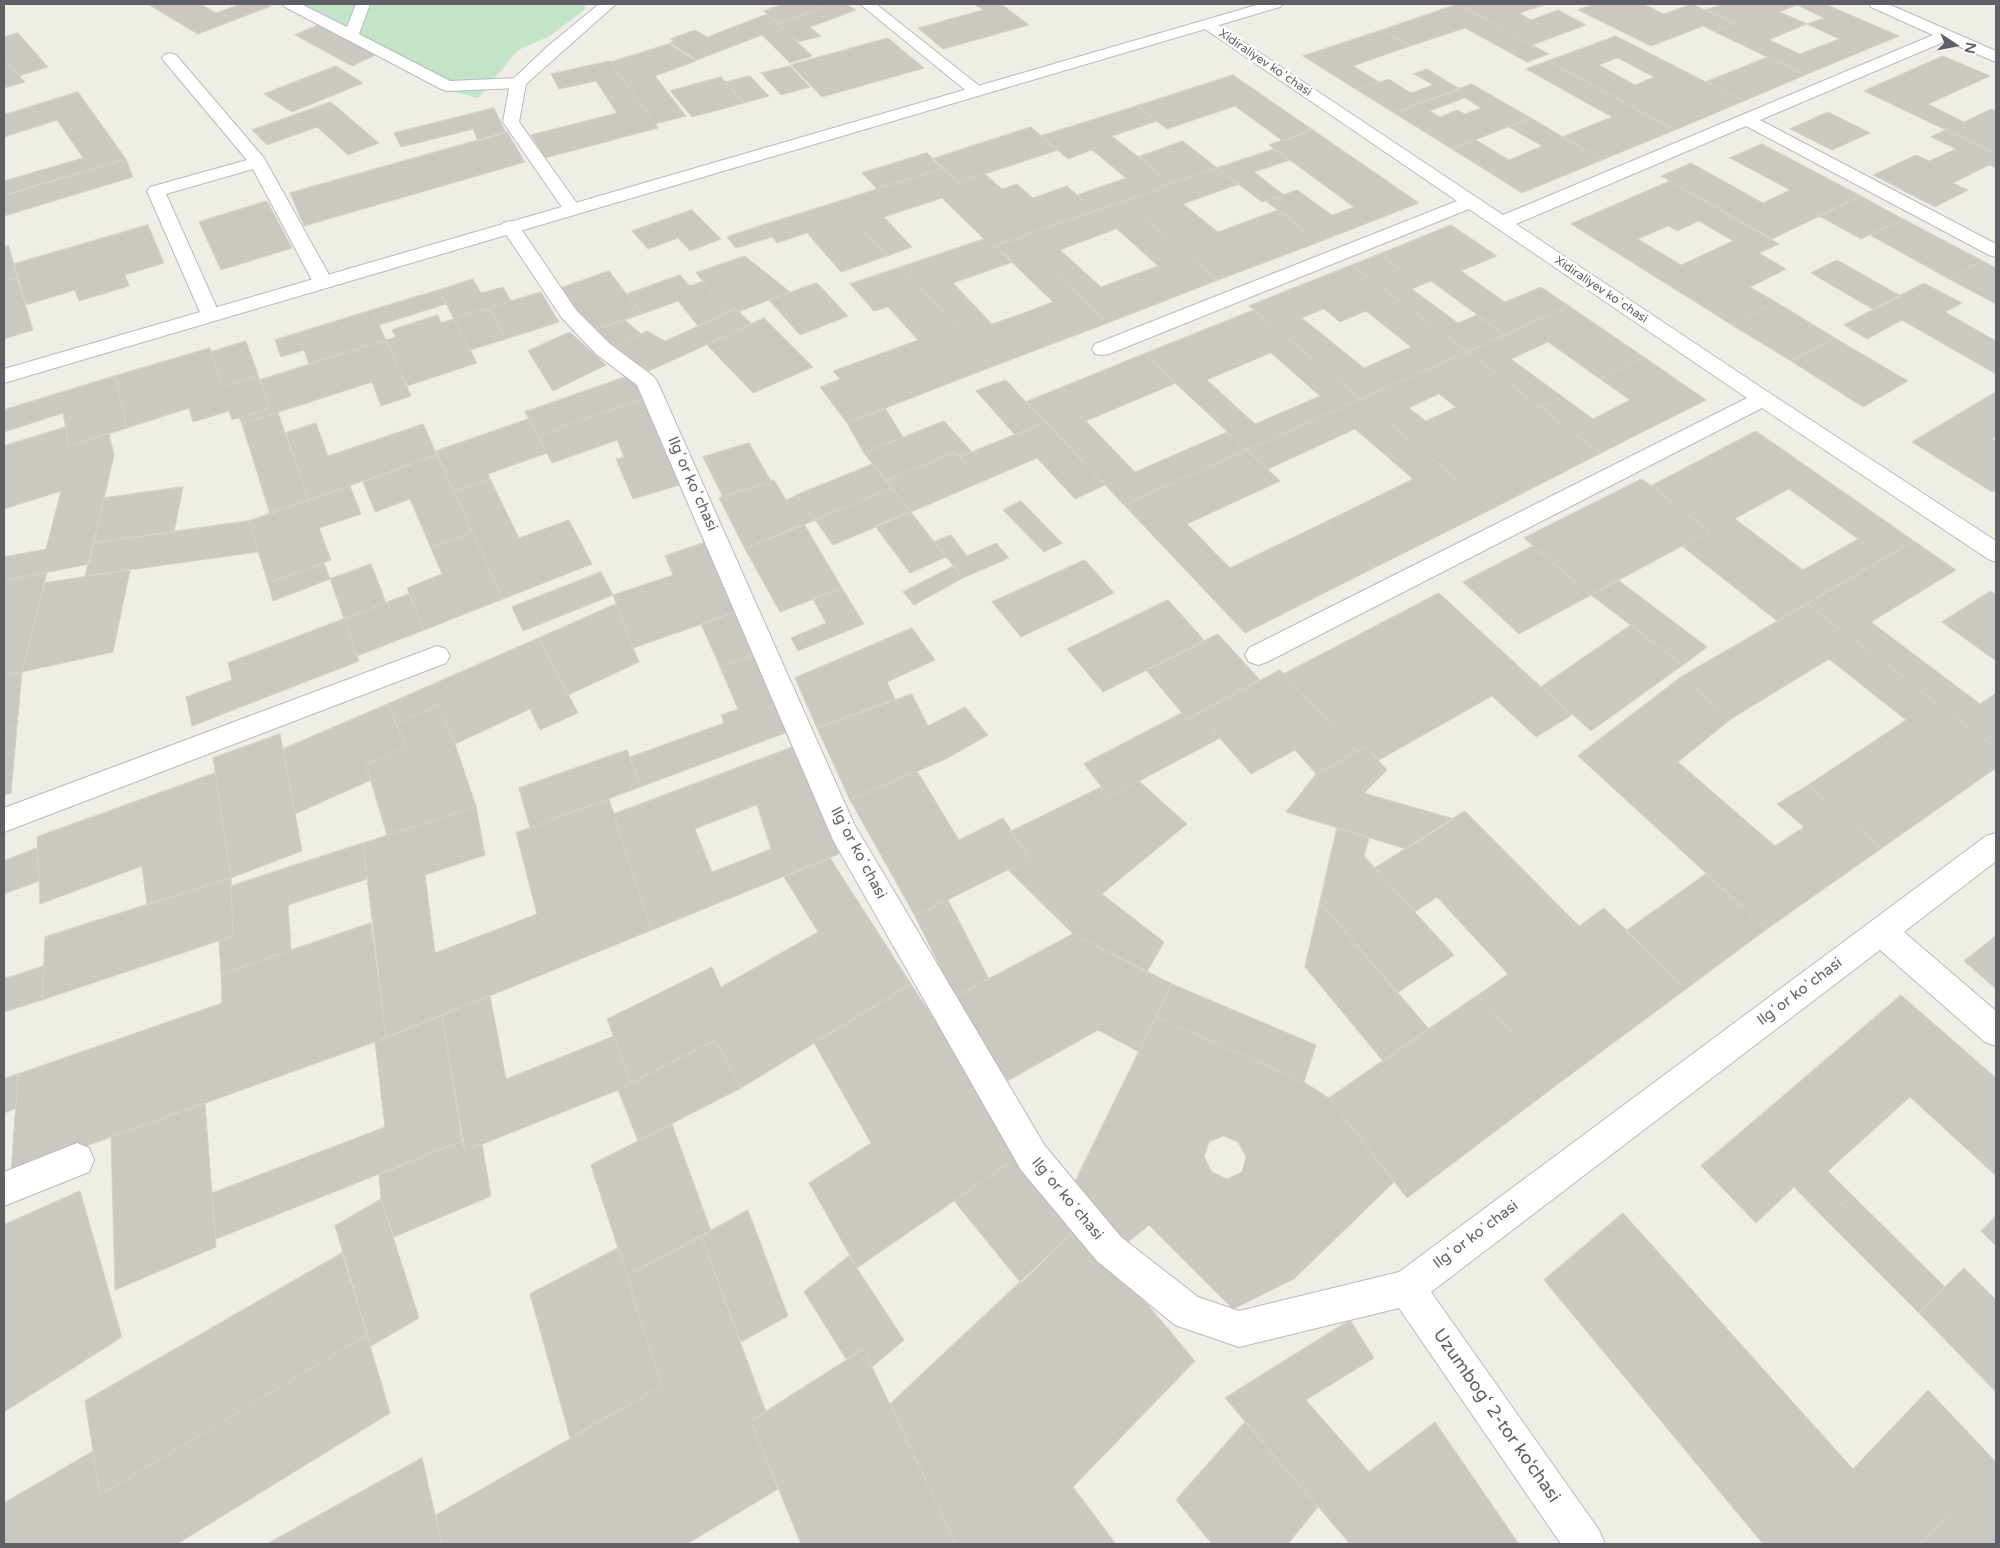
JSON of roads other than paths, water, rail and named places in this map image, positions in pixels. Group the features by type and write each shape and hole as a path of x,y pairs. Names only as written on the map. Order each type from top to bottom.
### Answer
{"street":[{"path":"290,4 447,86 518,83"},
{"path":"351,36 363,4"},
{"path":"572,209 511,122 518,83 554,49 608,4"},
{"path":"867,4 976,91"},
{"path":"4,376 210,314 1275,4"},
{"path":"1876,4 1996,57"},
{"name":"Xidiraliyev koʻchasi","path":"1207,24 1763,399 1996,553"},
{"path":"1501,223 1946,35"},
{"path":"170,58 258,162 323,282"},
{"path":"1748,120 1996,251"},
{"path":"210,314 156,191 258,162"},
{"path":"1102,349 1470,202"},
{"name":"Ilgʻor koʻchasi","path":"510,227 569,314 603,349 646,381 843,832 1033,1158 1110,1250 1188,1312 1239,1329 1407,1288 1996,845"},
{"path":"1258,655 1763,399"},
{"path":"4,820 437,656"},
{"path":"1881,931 1996,1031"},
{"path":"4,1190 77,1160"},
{"name":"Uzumbog‘ 2-tor ko‘chasi","path":"1407,1288 1586,1544"}]}
